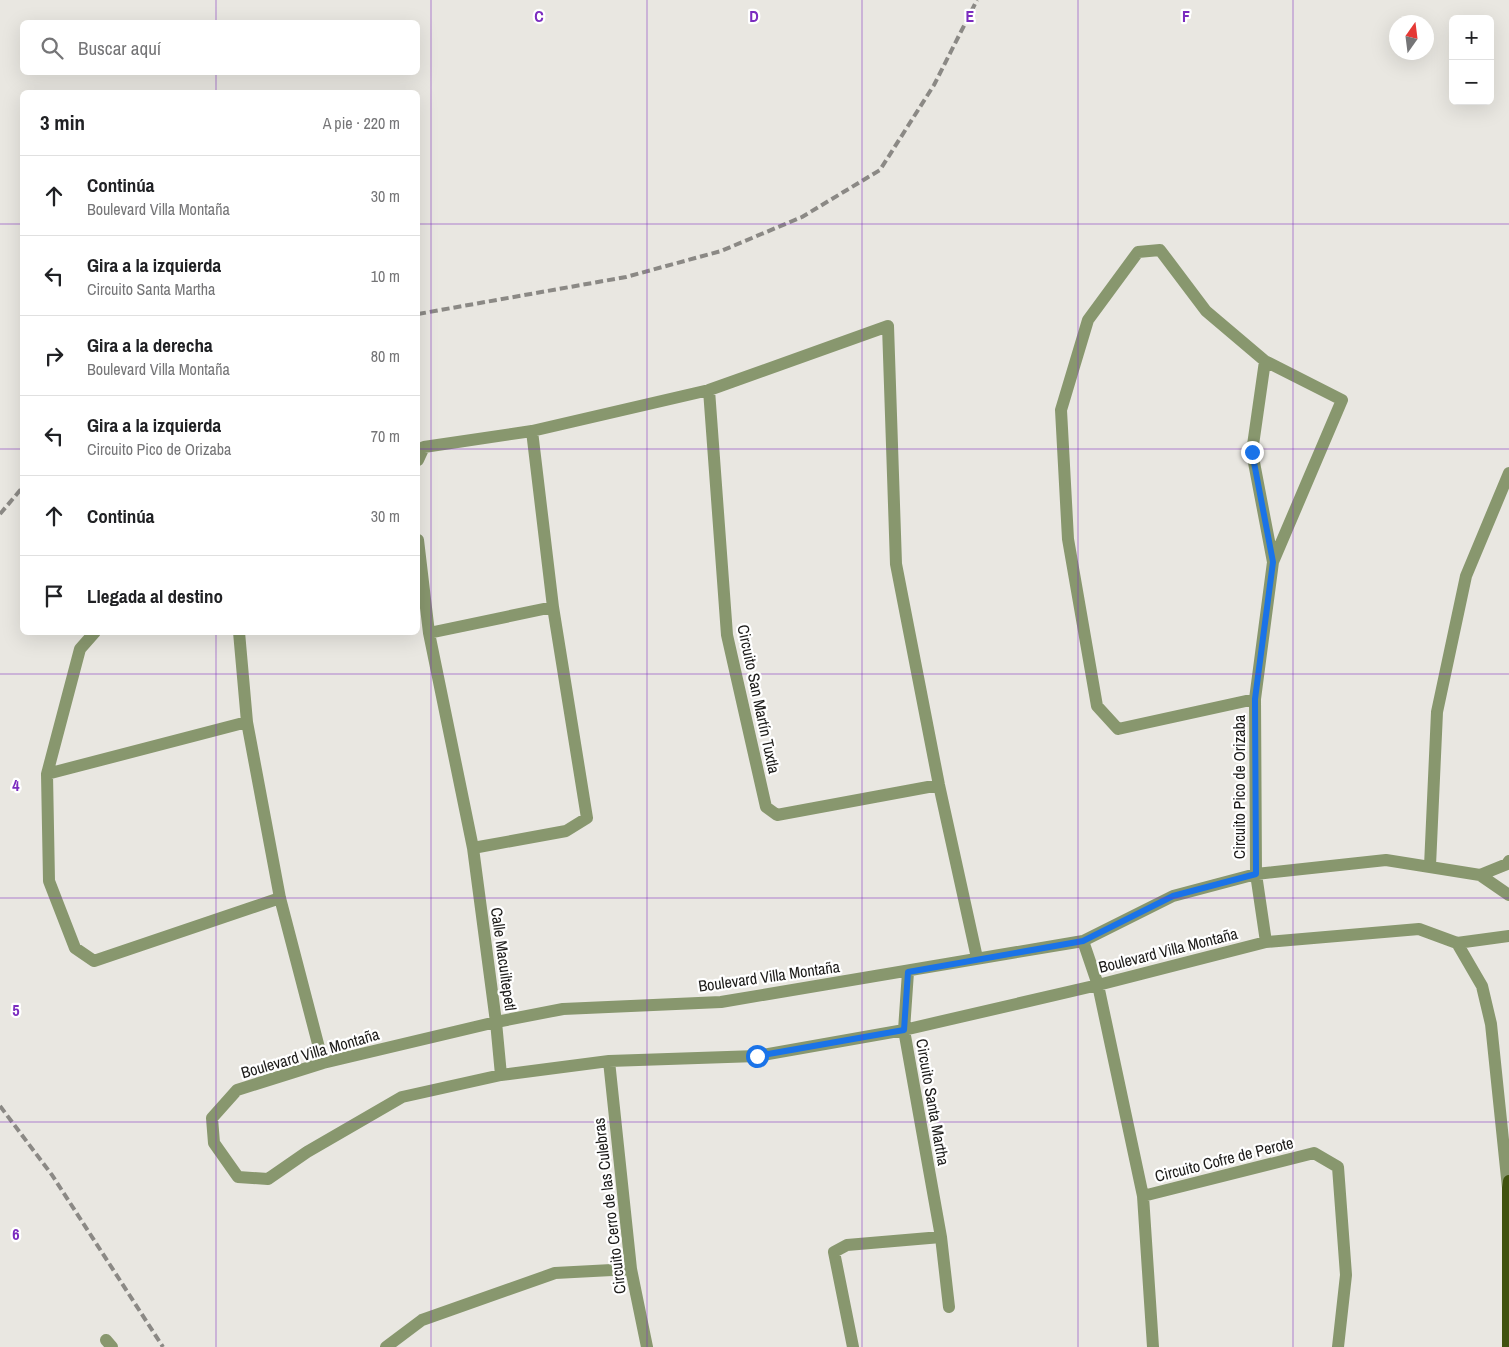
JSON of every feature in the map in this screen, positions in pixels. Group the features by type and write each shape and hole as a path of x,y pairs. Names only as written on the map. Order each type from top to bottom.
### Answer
{"main road":[{"path":"1508,1184 1508,1347"}],"street":[{"name":"Circuito Pico de Orizaba","path":"1255,699 1118,728 1097,706 1068,539 1061,410 1088,320 1138,252 1160,250 1206,311 1265,361 1342,400 1273,562 1255,699 1256,874 1266,942"},
{"path":"420,456 424,447 532,431 709,390 888,326 896,564 939,785 977,958"},
{"path":"1265,361 1252,452 1273,562"},
{"name":"Circuito San Martín Tuxtla","path":"709,390 728,635 766,807 777,814 939,785"},
{"path":"473,848 566,831 587,818 553,607 532,431"},
{"path":"1430,866 1437,712 1466,576 1509,473"},
{"name":"Calle Macuiltepetl","path":"420,557 429,633 473,848 496,1022 501,1075"},
{"path":"429,633 553,607"},
{"path":"92,635 80,649 48,774 48,882 75,948 94,961 280,898"},
{"path":"239,635 247,722 280,898 323,1063"},
{"path":"48,774 247,722"},
{"name":"Boulevard Villa Montaña","path":"1509,895 1480,875 1386,860 1256,874 1173,896 1083,941 721,1002 563,1009 496,1022 323,1063 237,1090 212,1118 214,1143 238,1177 268,1179 307,1152 402,1097 501,1075 609,1061 757,1056 904,1030 1098,985 1266,942 1420,929 1457,943 1509,936"},
{"path":"1480,875 1507,864 1509,861"},
{"name":"Circuito Cofre de Perote","path":"1083,941 1098,985 1143,1196 1153,1347"},
{"path":"1457,943 1482,986 1490,1024 1508,1184"},
{"name":"Circuito Santa Martha","path":"908,972 904,1030 941,1237 949,1307"},
{"name":"Circuito Cerro de las Culebras","path":"609,1061 630,1269 646,1347"},
{"name":"Circuito Cofre de Perote","path":"1143,1196 1314,1153 1338,1167 1346,1275 1338,1347"},
{"path":"853,1347 834,1252 847,1245 941,1237"},
{"path":"386,1347 422,1320 555,1273 630,1269"}],"railway":[{"path":"420,314 626,277 721,251 802,217 880,170 934,85 977,0"},
{"path":"0,514 20,490"},
{"path":"0,1106 52,1175 163,1347"}],"route":[{"path":"757,1056 904,1030 908,972 977,958 1083,941 1173,896 1256,874 1255,699 1273,562 1252,452"}]}
